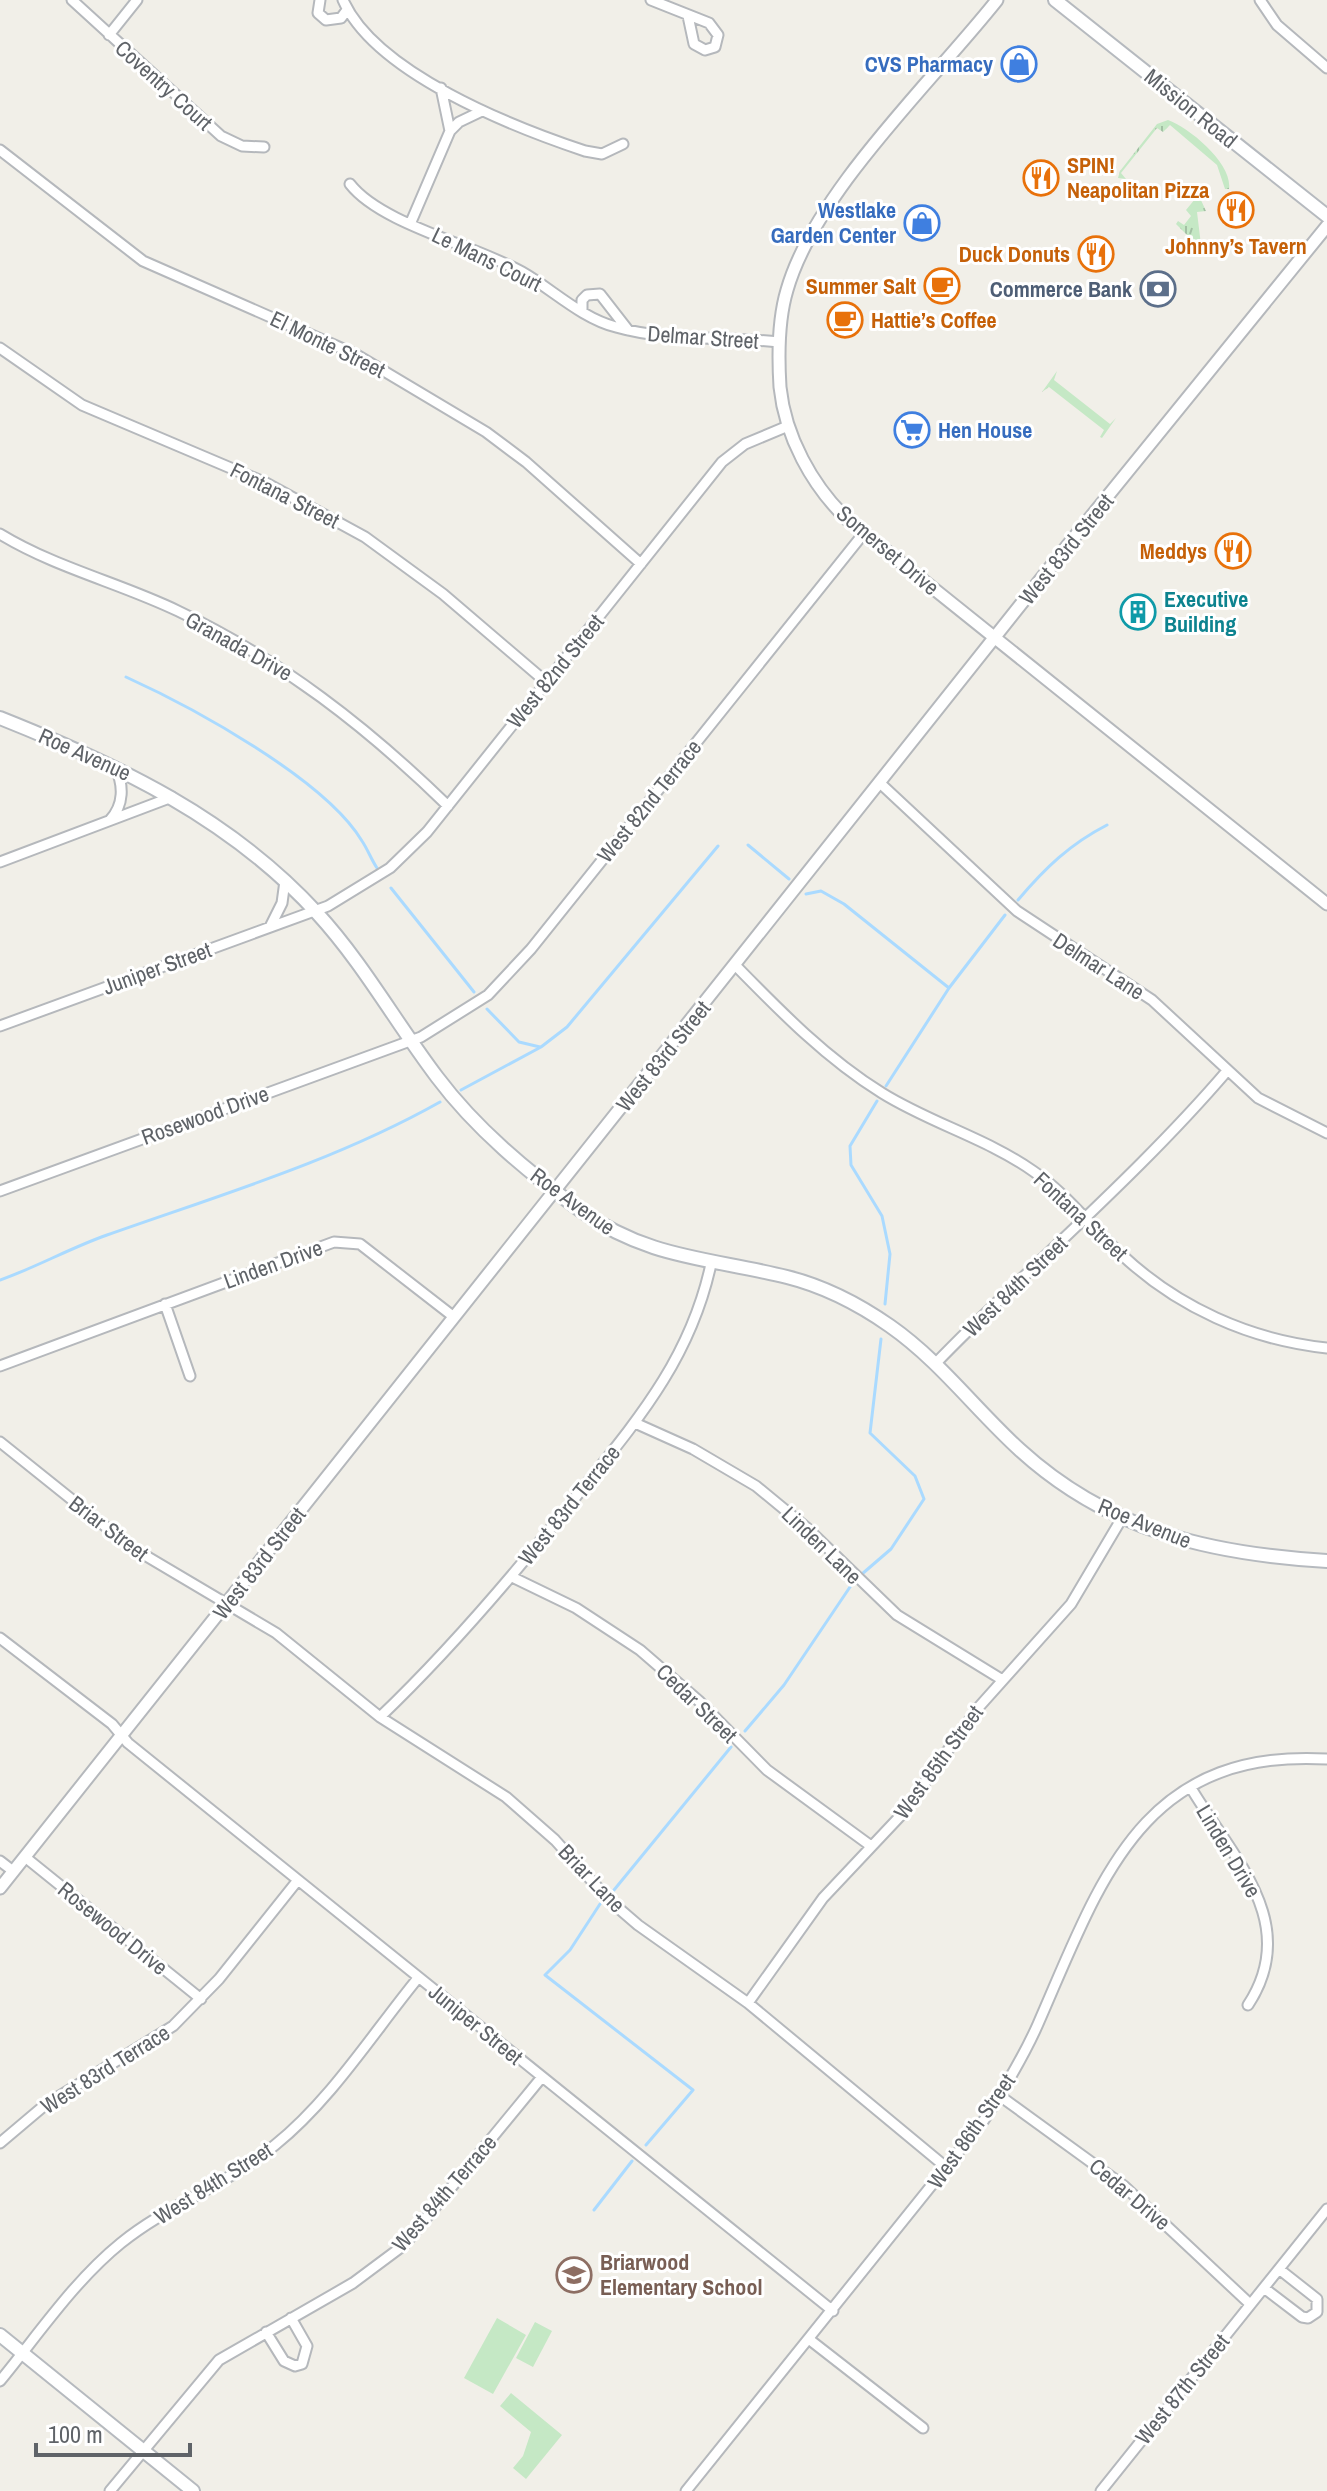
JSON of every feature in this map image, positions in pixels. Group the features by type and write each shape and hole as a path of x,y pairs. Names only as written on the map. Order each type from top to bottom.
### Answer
{"main road":[{"name":"Mission Road","path":"1055,0 1327,216"},
{"name":"Roe Avenue","path":"0,718 114,766 172,797 224,830 285,881 315,911 363,970 410,1040 464,1110 556,1191 613,1232 633,1242 711,1264 788,1277 829,1293 882,1320 936,1363 1020,1450 1069,1488 1122,1518 1195,1545 1237,1554 1327,1561"},
{"path":"0,2335 193,2491"}],"street":[{"name":"Coventry Court","path":"72,0 221,136 242,146 264,147"},
{"name":"Coventry Court","path":"109,35 137,0"},
{"path":"320,0 318,10 326,20 337,20 345,5 372,40 441,88 482,111 585,151 602,154 623,144"},
{"path":"651,0 688,16"},
{"name":"Somerset Drive","path":"997,0 867,155 820,219 790,279 779,342 782,404 788,426 822,490 864,533 1327,904"},
{"path":"1260,0 1277,25 1327,68"},
{"path":"441,88 450,131"},
{"path":"450,131 459,122 482,111"},
{"name":"Le Mans Court","path":"411,222 450,131"},
{"name":"El Monte Street","path":"0,150 143,261 357,355 486,432 567,497 641,564"},
{"name":"Le Mans Court","path":"350,184 368,203 491,256 562,298"},
{"name":"West 83rd Street","path":"0,1888 1327,226"},
{"name":"Delmar Street","path":"582,311 582,300 587,295 600,294 628,330"},
{"name":"Delmar Street","path":"562,298 582,311 628,330 779,342"},
{"name":"Fontana Street","path":"0,348 82,405 266,483 365,537 443,594 546,682"},
{"name":"West 82nd Street","path":"315,911 390,868 448,806 729,455 788,426"},
{"name":"West 82nd Terrace","path":"410,1040 467,1011 510,974 864,533"},
{"name":"Granada Drive","path":"0,534 50,560 177,611 261,655 348,715 448,806"},
{"path":"107,822 121,803 121,781 114,766"},
{"name":"Delmar Lane","path":"881,784 916,813 1007,902 1044,930 1152,1000 1227,1071 1279,1112 1327,1133"},
{"path":"0,862 172,797"},
{"path":"270,927 282,903 285,881"},
{"name":"Juniper Street","path":"0,1026 315,911"},
{"name":"Fontana Street","path":"736,966 794,1025 858,1077 905,1106 1018,1161 1048,1182 1133,1265 1179,1299 1243,1329 1327,1348"},
{"name":"Rosewood Drive","path":"0,1191 410,1040"},
{"name":"West 84th Street","path":"936,1363 1165,1142 1227,1071"},
{"name":"Linden Drive","path":"0,1366 320,1247 348,1242 360,1244 380,1257 454,1317"},
{"name":"West 83rd Terrace","path":"380,1717 512,1577 635,1423 668,1377 684,1347 704,1295 711,1264"},
{"path":"165,1304 190,1376"},
{"name":"Linden Lane","path":"635,1423 693,1449 756,1486 807,1528 897,1615 1001,1679"},
{"name":"Briar Street","path":"0,1442 131,1547 226,1604"},
{"name":"West 85th Street","path":"748,2003 810,1913 904,1812 1001,1679 1071,1604 1122,1518"},
{"name":"Cedar Street","path":"512,1577 576,1608 640,1650 700,1702 767,1770 871,1846"},
{"name":"Briar Lane","path":"226,1604 306,1655 380,1717 506,1797 555,1840 609,1900 638,1925 748,2003 947,2168"},
{"name":"Juniper Street","path":"0,1638 833,2311"},
{"name":"West 86th Street","path":"686,2491 947,2168 1000,2096 1023,2056 1088,1905 1109,1866 1155,1814 1191,1788 1227,1770 1269,1760 1327,1759"},
{"name":"Linden Drive","path":"1191,1788 1250,1880 1265,1917 1268,1956 1260,1987 1248,2005"},
{"name":"Rosewood Drive","path":"25,1857 201,1999"},
{"path":"0,1861 13,1871"},
{"name":"West 83rd Terrace","path":"0,2143 72,2087 151,2042 201,1999 298,1880"},
{"name":"West 84th Street","path":"0,2381 94,2268 120,2244 158,2216 252,2162 303,2119 418,1978"},
{"name":"West 84th Terrace","path":"110,2491 206,2372 230,2352 353,2283 404,2245 542,2077"},
{"name":"Cedar Drive","path":"1000,2096 1124,2186 1250,2304"},
{"name":"West 87th Street","path":"1101,2491 1327,2209"},
{"path":"1264,2288 1302,2317 1308,2318 1317,2312 1317,2299 1279,2269"},
{"path":"266,2332 284,2361 295,2366 302,2364 307,2346 291,2318"},
{"path":"810,2340 923,2428"}],"green space":[{"path":"1168,120 1198,139 1217,158 1228,179 1229,189 1225,189 1217,165 1170,125 1163,132 1157,128 1121,173 1126,179 1118,178 1120,171 1157,124"},
{"path":"1200,198 1206,211 1197,212 1201,245 1210,247 1208,256 1176,224 1178,221 1184,225 1191,216 1186,210 1195,199"},
{"path":"1057,371 1054,380 1110,424 1116,418 1102,438 1104,430 1049,387 1042,392"},
{"path":"497,2318 526,2335 493,2394 464,2378"},
{"path":"535,2322 552,2331 533,2367 516,2358"},
{"path":"511,2393 562,2435 526,2479 513,2468 523,2456 531,2432 500,2406"}],"waterway":[{"path":"126,677 255,747 319,793 344,817 377,868"},
{"path":"1018,900 1059,858 1107,825"},
{"path":"748,845 789,879"},
{"path":"461,1090 541,1047 567,1027 718,846"},
{"path":"391,888 474,992"},
{"path":"806,894 821,891 844,904 949,988 1005,915"},
{"path":"886,1086 949,988"},
{"path":"487,1009 519,1042 540,1047"},
{"path":"877,1101 850,1146 851,1165 882,1216 890,1254 885,1304"},
{"path":"0,1280 93,1240 318,1159 440,1102"},
{"path":"862,1574 891,1549 924,1499 915,1476 870,1433 881,1339"},
{"path":"745,1731 784,1685 850,1587"},
{"path":"614,1890 731,1747"},
{"path":"600,1904 570,1950 545,1975 693,2090 646,2145"},
{"path":"594,2210 632,2161"}],"place":[{"name":"CVS Pharmacy","path":"1019,64"},
{"name":"SPIN! Neapolitan Pizza","path":"1041,178"},
{"name":"Johnny’s Tavern","path":"1236,210"},
{"name":"Westlake Garden Center","path":"922,223"},
{"name":"Duck Donuts","path":"1096,254"},
{"name":"Summer Salt","path":"942,286"},
{"name":"Commerce Bank","path":"1158,289"},
{"name":"Hattie’s Coffee","path":"845,320"},
{"name":"Hen House","path":"912,430"},
{"name":"Meddys","path":"1233,551"},
{"name":"Executive Building","path":"1138,612"},
{"name":"Briarwood Elementary School","path":"574,2275"}]}
